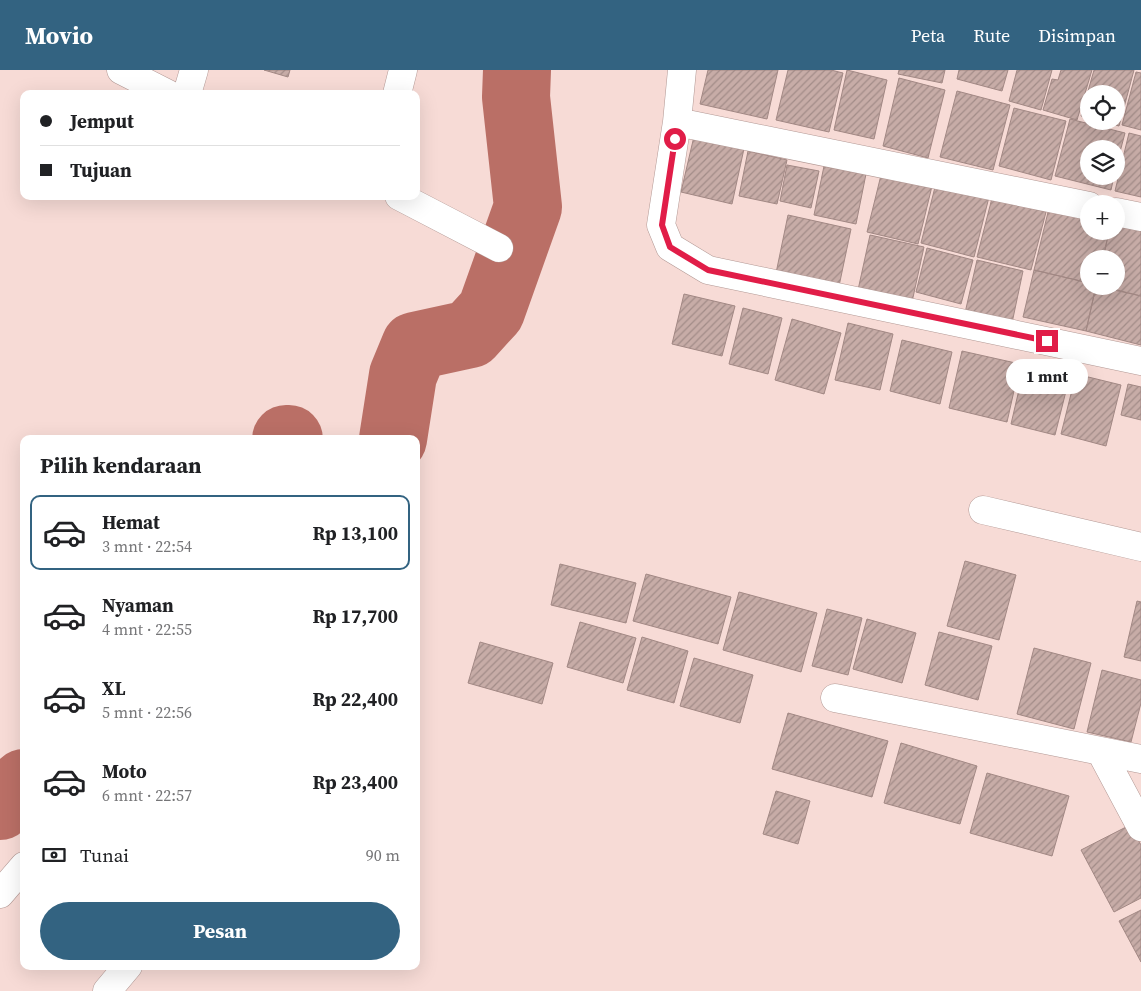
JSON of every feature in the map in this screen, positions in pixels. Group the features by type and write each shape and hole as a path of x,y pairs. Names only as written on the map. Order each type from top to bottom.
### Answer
{"street":[{"path":"121,70 160,90"},
{"path":"188,90 194,70"},
{"path":"398,90 404,70"},
{"path":"682,70 677,122 662,225 670,247 708,270 1141,361"},
{"path":"677,122 1080,204"},
{"path":"407,200 499,248"},
{"path":"1125,214 1141,217"},
{"path":"983,510 1141,547"},
{"path":"835,698 1101,752 1141,758"},
{"path":"1101,752 1141,827"},
{"path":"0,894 20,871"},
{"path":"107,991 125,970"}],"building":[{"path":"264,70 290,70 288,77"},
{"path":"708,70 778,70 767,119 700,104"},
{"path":"788,70 831,70 843,73 829,132 776,120"},
{"path":"847,70 887,80 874,139 834,130"},
{"path":"899,70 945,70 942,83 898,74"},
{"path":"959,70 1008,70 1002,91 957,79"},
{"path":"1017,70 1052,70 1041,110 1009,101"},
{"path":"1061,70 1092,70 1088,85 1080,85 1080,110 1077,120 1043,110 1052,79 1058,80"},
{"path":"1094,70 1134,70 1125,104 1125,85 1090,85"},
{"path":"1136,72 1141,73 1141,130 1125,126 1125,114"},
{"path":"899,78 945,90 928,158 883,146"},
{"path":"957,91 1010,105 993,170 940,157"},
{"path":"1014,108 1066,121 1051,180 999,166"},
{"path":"1070,119 1080,122 1080,130 1113,130 1125,133 1123,140 1080,140 1080,182 1055,176"},
{"path":"695,132 745,144 732,204 681,192"},
{"path":"1129,133 1141,136 1141,197 1115,191 1116,185 1125,185 1125,150"},
{"path":"748,151 787,160 777,204 739,196"},
{"path":"787,165 819,171 811,208 780,201"},
{"path":"824,166 866,174 856,224 814,215"},
{"path":"882,171 933,182 918,244 867,232"},
{"path":"936,183 989,197 974,257 921,243"},
{"path":"1091,185 1112,185 1111,190"},
{"path":"992,198 1046,212 1031,270 977,257"},
{"path":"1049,208 1080,215 1080,240 1107,240 1105,250 1080,250 1080,281 1034,270"},
{"path":"788,215 851,229 838,291 775,278"},
{"path":"1125,226 1141,230 1141,296 1125,292 1125,250 1105,250 1107,240 1125,240"},
{"path":"870,235 924,247 912,302 858,290"},
{"path":"927,248 973,260 961,304 916,292"},
{"path":"977,260 1023,271 1012,323 965,313"},
{"path":"1034,270 1080,281 1080,295 1094,295 1086,331 1023,317"},
{"path":"1125,292 1141,296 1141,345 1086,331 1094,295 1125,295"},
{"path":"684,294 735,306 722,356 672,344"},
{"path":"743,308 782,318 768,374 729,364"},
{"path":"792,319 841,333 824,394 775,380"},
{"path":"848,323 893,334 880,390 835,380"},
{"path":"902,340 952,352 940,404 890,391"},
{"path":"962,351 1020,364 1007,422 949,408"},
{"path":"1025,364 1070,375 1055,435 1011,424"},
{"path":"1076,374 1121,385 1106,446 1061,434"},
{"path":"1128,384 1141,387 1141,420 1121,415"},
{"path":"965,561 1016,575 999,640 947,626"},
{"path":"560,564 636,583 626,623 551,605"},
{"path":"646,574 731,597 718,644 633,621"},
{"path":"739,592 817,613 801,672 723,650"},
{"path":"1137,601 1141,602 1141,661 1124,657"},
{"path":"827,609 862,618 848,675 812,666"},
{"path":"867,619 916,633 902,683 853,669"},
{"path":"580,622 636,638 623,683 567,667"},
{"path":"939,632 992,646 978,700 925,685"},
{"path":"642,637 688,651 674,703 627,690"},
{"path":"480,642 553,663 542,704 468,683"},
{"path":"1034,648 1091,663 1074,729 1017,714"},
{"path":"694,658 753,675 740,723 680,706"},
{"path":"1102,670 1141,680 1141,703 1131,742 1087,732"},
{"path":"788,713 888,741 872,797 772,769"},
{"path":"901,743 977,766 960,824 884,803"},
{"path":"987,773 1069,796 1052,856 970,833"},
{"path":"776,791 810,801 798,844 763,834"},
{"path":"1130,825 1141,845 1141,898 1114,912 1081,850"},
{"path":"1141,910 1141,962 1119,921"}],"waterway":[{"path":"394,435 403,375 415,346 470,334 491,311 528,207 516,97 517,70"},
{"path":"0,806 20,787"}],"route":[{"path":"675,139 662,225 670,247 708,270 1047,341"}]}
